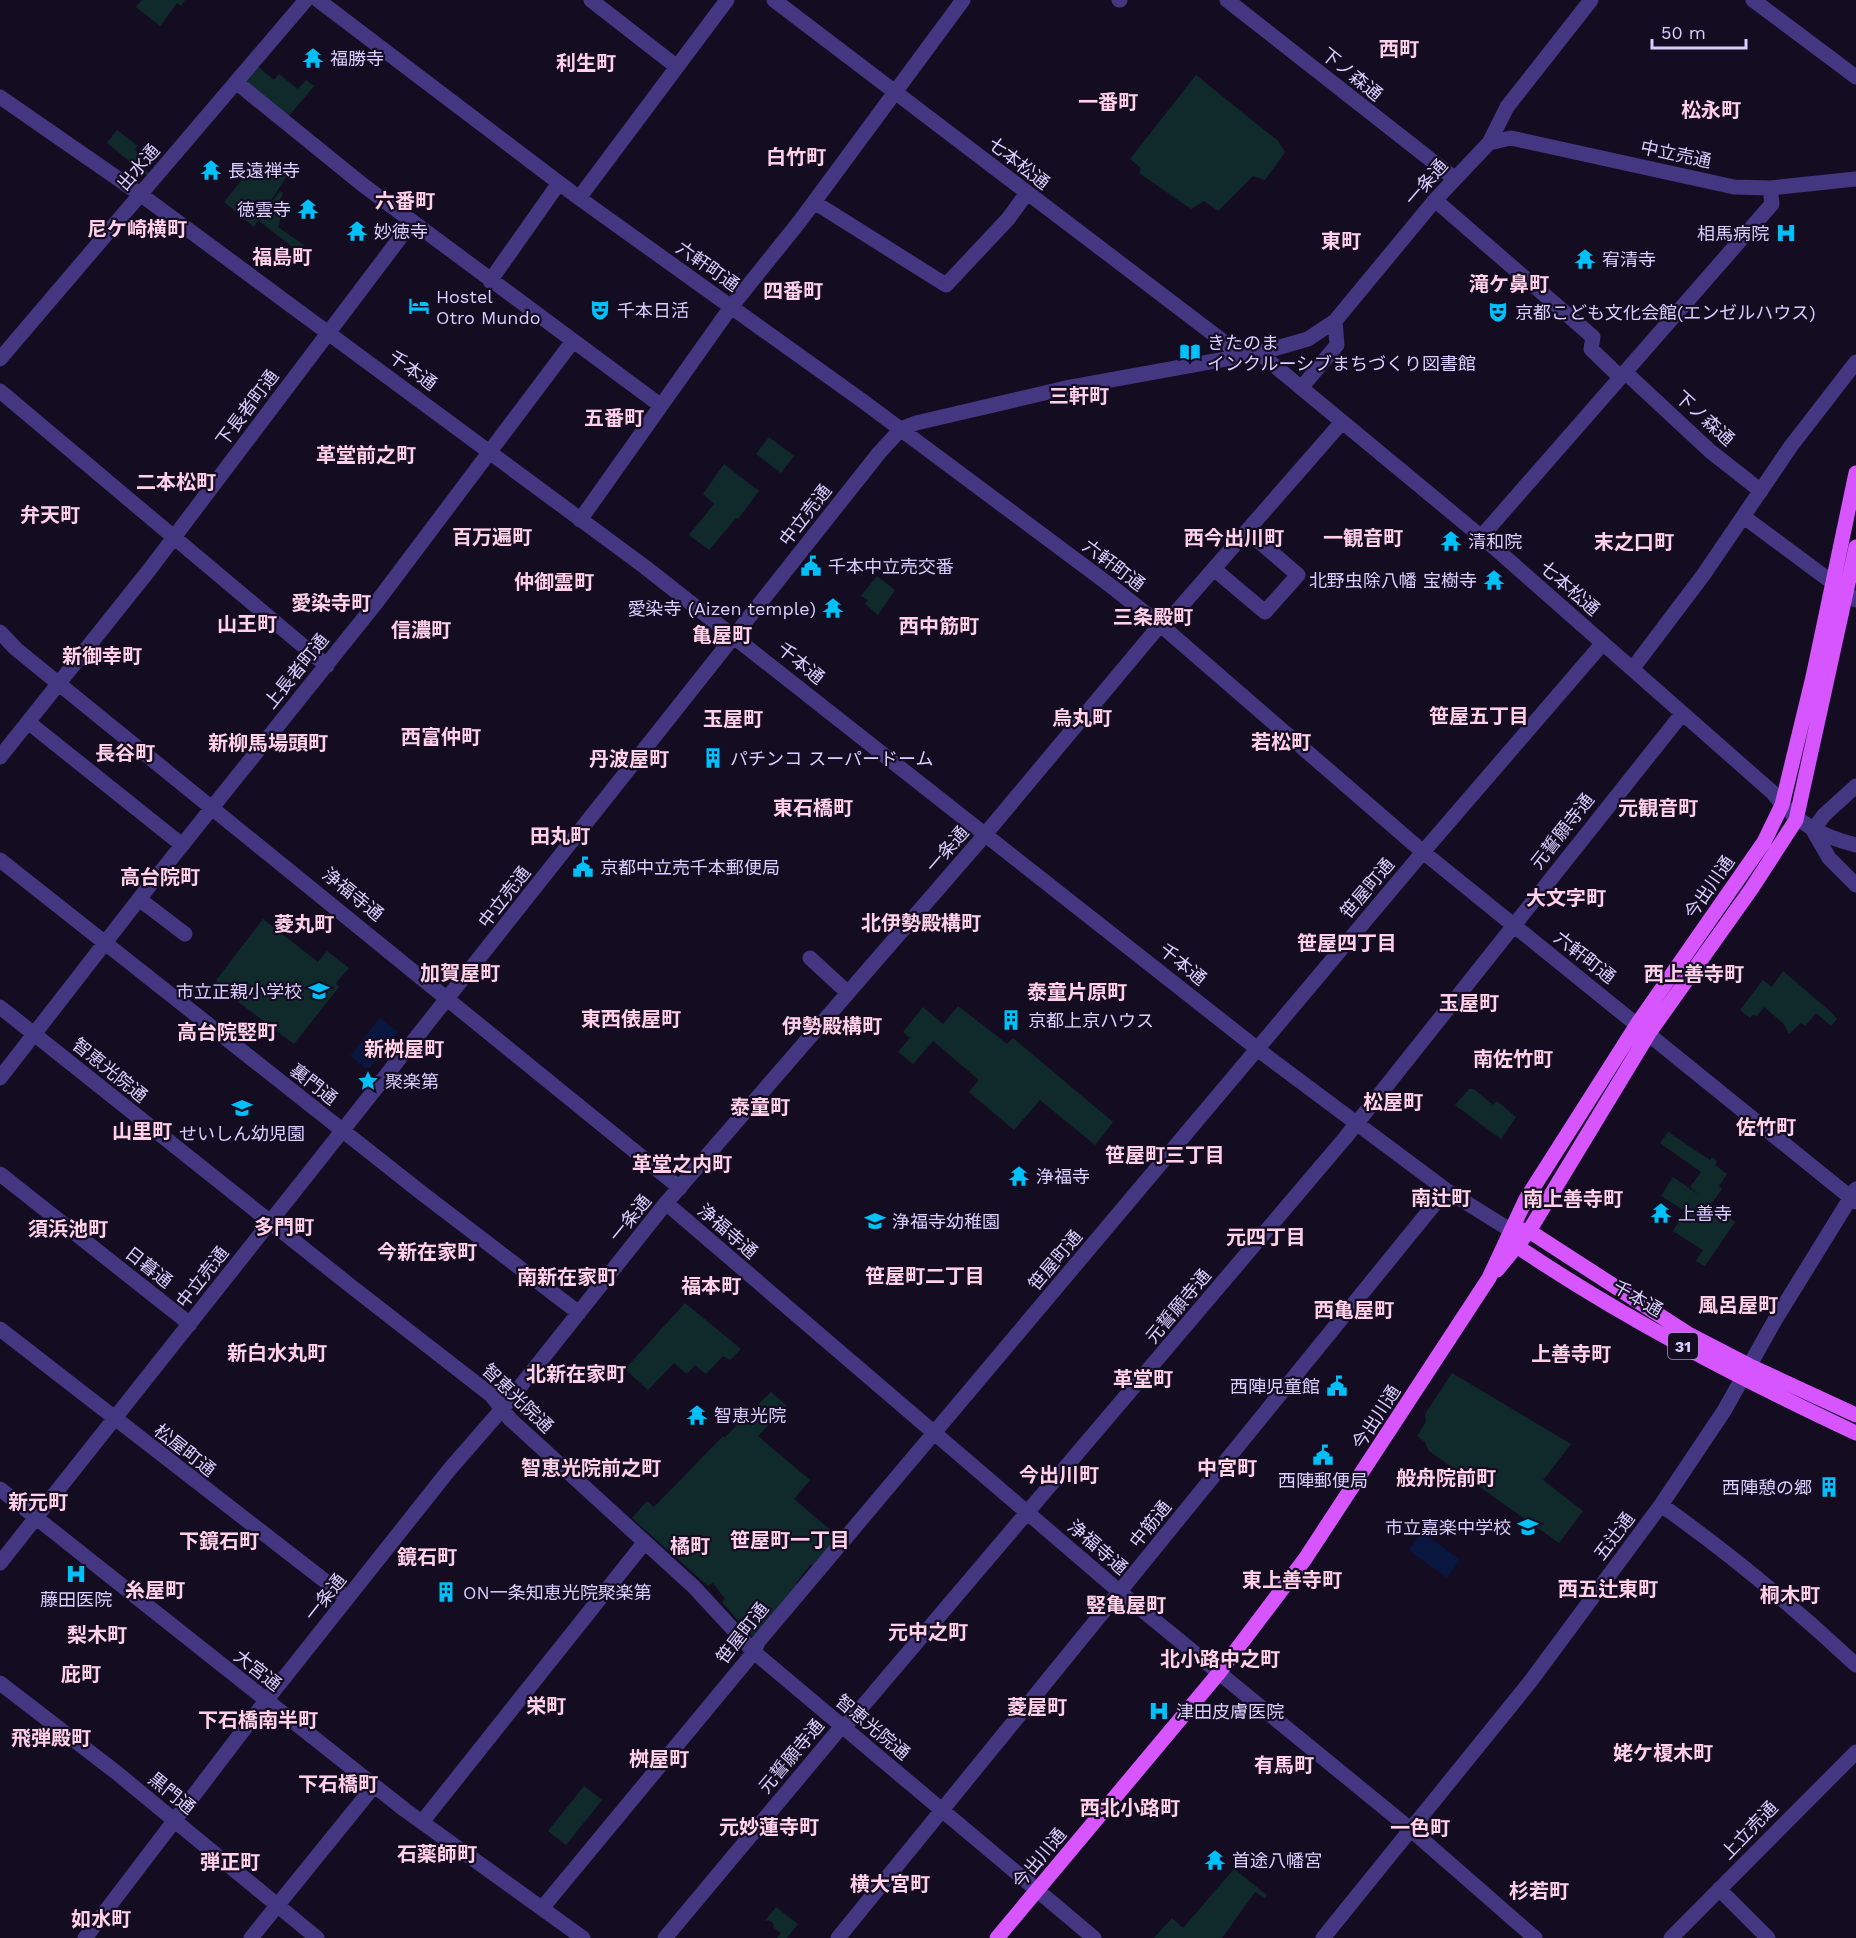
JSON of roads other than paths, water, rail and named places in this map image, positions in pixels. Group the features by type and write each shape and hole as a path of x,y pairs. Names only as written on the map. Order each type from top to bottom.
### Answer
{"main road":[{"name":"今出川通","path":"997,1938 1218,1674 1305,1559 1489,1278 1526,1199 1643,1028 1764,842 1782,805 1856,473"},
{"name":"今出川通","path":"1489,1278 1518,1247 1529,1231 1643,1028 1752,888 1796,820 1851,596 1856,547"},
{"name":"千本通","path":"1510,1230 1529,1231 1746,1373 1856,1415"},
{"path":"1510,1230 1518,1247"},
{"name":"千本通","path":"1518,1247 1622,1312 1746,1373 1856,1433"}],"street":[{"name":"出水通","path":"0,359 306,0"},
{"name":"六軒町通","path":"318,0 579,198 901,429 1161,626 1423,852 1854,1196"},
{"path":"591,0 677,67"},
{"path":"579,198 727,0"},
{"name":"七本松通","path":"774,0 1241,355"},
{"path":"580,520 731,306 814,202 963,0"},
{"name":"下ノ森通","path":"1227,0 1454,178"},
{"name":"一条通","path":"1259,353 1308,339 1335,321 1454,178 1489,143 1507,107 1591,0"},
{"path":"1753,0 1856,77"},
{"path":"236,82 412,222 660,405"},
{"name":"千本通","path":"0,97 140,194 491,452 735,636 1356,1125 1446,1190 1510,1230"},
{"name":"中立売通","path":"1489,143 1511,138 1734,187 1770,188 1856,179"},
{"path":"490,281 559,183"},
{"path":"1481,537 1772,204 1770,188"},
{"path":"814,202 946,285 1008,219 1027,193"},
{"name":"下ノ森通","path":"1435,200 1593,337 1591,350 1761,491"},
{"name":"下長者町通","path":"0,757 174,536 412,222"},
{"path":"1301,388 1337,345 1335,321"},
{"name":"上長者町通","path":"0,1078 139,899 327,666 573,341"},
{"path":"901,429 1066,388 1259,353"},
{"name":"七本松通","path":"1259,353 1481,537 1632,668 1772,792 1796,820 1813,830 1856,845"},
{"path":"1632,668 1744,517 1791,446 1856,362"},
{"path":"0,391 327,666"},
{"name":"一条通","path":"85,1938 347,1598 449,1470 503,1408 666,1203 986,834 1161,626 1214,569 1342,422"},
{"name":"中立売通","path":"0,1563 879,453 901,429"},
{"path":"1744,517 1851,596"},
{"path":"1214,569 1265,612 1298,574 1247,531"},
{"name":"浄福寺通","path":"0,632 680,1188"},
{"name":"笹屋町通","path":"543,1907 754,1652 758,1642 1423,852 1603,643"},
{"name":"元誓願寺通","path":"665,1938 842,1726 850,1721 1028,1513 1356,1125 1682,714"},
{"path":"28,722 182,845"},
{"path":"1856,786 1824,815 1813,830 1829,858 1856,885"},
{"name":"裏門通","path":"0,860 342,1130 579,1313"},
{"path":"139,899 185,934"},
{"path":"810,958 847,992"},
{"name":"智恵光院通","path":"0,1008 491,1395 510,1419 694,1587 754,1652 1094,1938"},
{"name":"日暮通","path":"0,1174 190,1324"},
{"name":"中筋通","path":"838,1938 1446,1190"},
{"name":"五辻通","path":"1323,1938 1409,1828 1530,1682 1661,1505 1746,1373 1854,1196"},
{"name":"浄福寺通","path":"666,1203 1120,1592 1409,1828 1535,1938"},
{"name":"松屋町通","path":"0,1329 347,1598"},
{"name":"大宮通","path":"0,1489 374,1786 583,1938"},
{"path":"1661,1505 1786,1599 1856,1665"},
{"path":"422,1822 644,1543"},
{"name":"黒門通","path":"0,1683 174,1820 317,1938"},
{"name":"上立売通","path":"1671,1938 1856,1752"},
{"path":"251,1938 374,1786"},
{"path":"1719,1889 1768,1938"}],"water":[{"path":"380,1018 398,1032 368,1070 350,1056"},
{"path":"1422,1532 1460,1560 1447,1578 1409,1550"}],"place":[{"name":"福勝寺","path":"313,58"},
{"name":"長遠禅寺","path":"211,170"},
{"name":"徳雲寺","path":"308,209"},
{"name":"妙徳寺","path":"357,231"},
{"name":"相馬病院","path":"1786,233"},
{"name":"宥清寺","path":"1585,259"},
{"name":"Hostel Otro Mundo","path":"419,306"},
{"name":"千本日活","path":"600,310"},
{"name":"京都こども文化会館(エンゼルハウス)","path":"1498,312"},
{"name":"きたのま インクルーシブまちづくり図書館","path":"1190,352"},
{"name":"清和院","path":"1451,541"},
{"name":"千本中立売交番","path":"811,566"},
{"name":"北野虫除八幡 宝樹寺","path":"1494,580"},
{"name":"愛染寺 (Aizen temple)","path":"833,608"},
{"name":"パチンコ スーパードーム","path":"713,758"},
{"name":"京都中立売千本郵便局","path":"583,867"},
{"name":"市立正親小学校","path":"319,991"},
{"name":"京都上京ハウス","path":"1011,1020"},
{"name":"聚楽第","path":"368,1081"},
{"name":"せいしん幼児園","path":"242,1108"},
{"name":"浄福寺","path":"1019,1176"},
{"name":"上善寺","path":"1661,1213"},
{"name":"浄福寺幼稚園","path":"875,1221"},
{"name":"西陣児童館","path":"1337,1386"},
{"name":"智恵光院","path":"697,1415"},
{"name":"西陣郵便局","path":"1323,1455"},
{"name":"西陣憩の郷","path":"1829,1487"},
{"name":"市立嘉楽中学校","path":"1528,1527"},
{"name":"藤田医院","path":"76,1574"},
{"name":"ON一条知恵光院聚楽第","path":"446,1592"},
{"name":"津田皮膚医院","path":"1159,1711"},
{"name":"首途八幡宮","path":"1215,1860"}],"district":[{"name":"西町","path":"1399,49"},
{"name":"利生町","path":"586,63"},
{"name":"一番町","path":"1108,102"},
{"name":"松永町","path":"1711,110"},
{"name":"白竹町","path":"796,157"},
{"name":"六番町","path":"405,201"},
{"name":"尼ケ崎横町","path":"137,229"},
{"name":"東町","path":"1341,241"},
{"name":"福島町","path":"282,257"},
{"name":"滝ケ鼻町","path":"1509,284"},
{"name":"四番町","path":"793,291"},
{"name":"三軒町","path":"1079,396"},
{"name":"五番町","path":"614,418"},
{"name":"革堂前之町","path":"366,455"},
{"name":"二本松町","path":"176,482"},
{"name":"弁天町","path":"50,515"},
{"name":"百万遍町","path":"492,537"},
{"name":"西今出川町","path":"1234,538"},
{"name":"一観音町","path":"1363,538"},
{"name":"末之口町","path":"1634,542"},
{"name":"仲御霊町","path":"554,582"},
{"name":"愛染寺町","path":"331,603"},
{"name":"三条殿町","path":"1153,617"},
{"name":"山王町","path":"247,624"},
{"name":"西中筋町","path":"939,626"},
{"name":"信濃町","path":"421,630"},
{"name":"亀屋町","path":"722,635"},
{"name":"新御幸町","path":"102,656"},
{"name":"笹屋五丁目","path":"1479,716"},
{"name":"烏丸町","path":"1082,718"},
{"name":"玉屋町","path":"733,719"},
{"name":"西富仲町","path":"441,737"},
{"name":"若松町","path":"1281,742"},
{"name":"新柳馬場頭町","path":"268,743"},
{"name":"長谷町","path":"125,753"},
{"name":"丹波屋町","path":"629,759"},
{"name":"東石橋町","path":"813,808"},
{"name":"元観音町","path":"1658,808"},
{"name":"田丸町","path":"560,836"},
{"name":"高台院町","path":"160,877"},
{"name":"大文字町","path":"1566,898"},
{"name":"北伊勢殿構町","path":"921,923"},
{"name":"菱丸町","path":"304,924"},
{"name":"笹屋四丁目","path":"1347,943"},
{"name":"加賀屋町","path":"460,973"},
{"name":"西上善寺町","path":"1694,974"},
{"name":"泰童片原町","path":"1077,992"},
{"name":"玉屋町","path":"1469,1003"},
{"name":"東西俵屋町","path":"631,1019"},
{"name":"伊勢殿構町","path":"832,1026"},
{"name":"高台院竪町","path":"227,1032"},
{"name":"新桝屋町","path":"404,1049"},
{"name":"南佐竹町","path":"1513,1059"},
{"name":"松屋町","path":"1393,1102"},
{"name":"泰童町","path":"760,1107"},
{"name":"佐竹町","path":"1766,1127"},
{"name":"山里町","path":"142,1131"},
{"name":"笹屋町三丁目","path":"1165,1155"},
{"name":"革堂之内町","path":"682,1164"},
{"name":"南辻町","path":"1441,1198"},
{"name":"南上善寺町","path":"1573,1199"},
{"name":"多門町","path":"284,1227"},
{"name":"須浜池町","path":"68,1229"},
{"name":"元四丁目","path":"1266,1237"},
{"name":"今新在家町","path":"427,1252"},
{"name":"笹屋町二丁目","path":"925,1276"},
{"name":"南新在家町","path":"567,1277"},
{"name":"福本町","path":"711,1286"},
{"name":"風呂屋町","path":"1738,1305"},
{"name":"西亀屋町","path":"1354,1310"},
{"name":"新白水丸町","path":"277,1353"},
{"name":"上善寺町","path":"1571,1354"},
{"name":"北新在家町","path":"576,1374"},
{"name":"革堂町","path":"1143,1379"},
{"name":"智恵光院前之町","path":"591,1468"},
{"name":"中宮町","path":"1227,1468"},
{"name":"今出川町","path":"1059,1475"},
{"name":"般舟院前町","path":"1446,1478"},
{"name":"新元町","path":"38,1502"},
{"name":"笹屋町一丁目","path":"790,1540"},
{"name":"下鏡石町","path":"219,1541"},
{"name":"橘町","path":"690,1546"},
{"name":"鏡石町","path":"427,1557"},
{"name":"東上善寺町","path":"1292,1580"},
{"name":"西五辻東町","path":"1608,1589"},
{"name":"糸屋町","path":"155,1590"},
{"name":"桐木町","path":"1790,1595"},
{"name":"竪亀屋町","path":"1126,1605"},
{"name":"元中之町","path":"928,1632"},
{"name":"梨木町","path":"97,1635"},
{"name":"北小路中之町","path":"1220,1659"},
{"name":"庇町","path":"81,1674"},
{"name":"栄町","path":"546,1706"},
{"name":"菱屋町","path":"1037,1707"},
{"name":"下石橋南半町","path":"258,1720"},
{"name":"飛弾殿町","path":"51,1738"},
{"name":"姥ケ榎木町","path":"1663,1753"},
{"name":"桝屋町","path":"659,1759"},
{"name":"有馬町","path":"1284,1765"},
{"name":"下石橋町","path":"338,1784"},
{"name":"西北小路町","path":"1130,1808"},
{"name":"元妙蓮寺町","path":"769,1827"},
{"name":"一色町","path":"1420,1828"},
{"name":"石薬師町","path":"437,1854"},
{"name":"弾正町","path":"230,1862"},
{"name":"横大宮町","path":"890,1884"},
{"name":"杉若町","path":"1539,1891"},
{"name":"如水町","path":"101,1919"}]}
